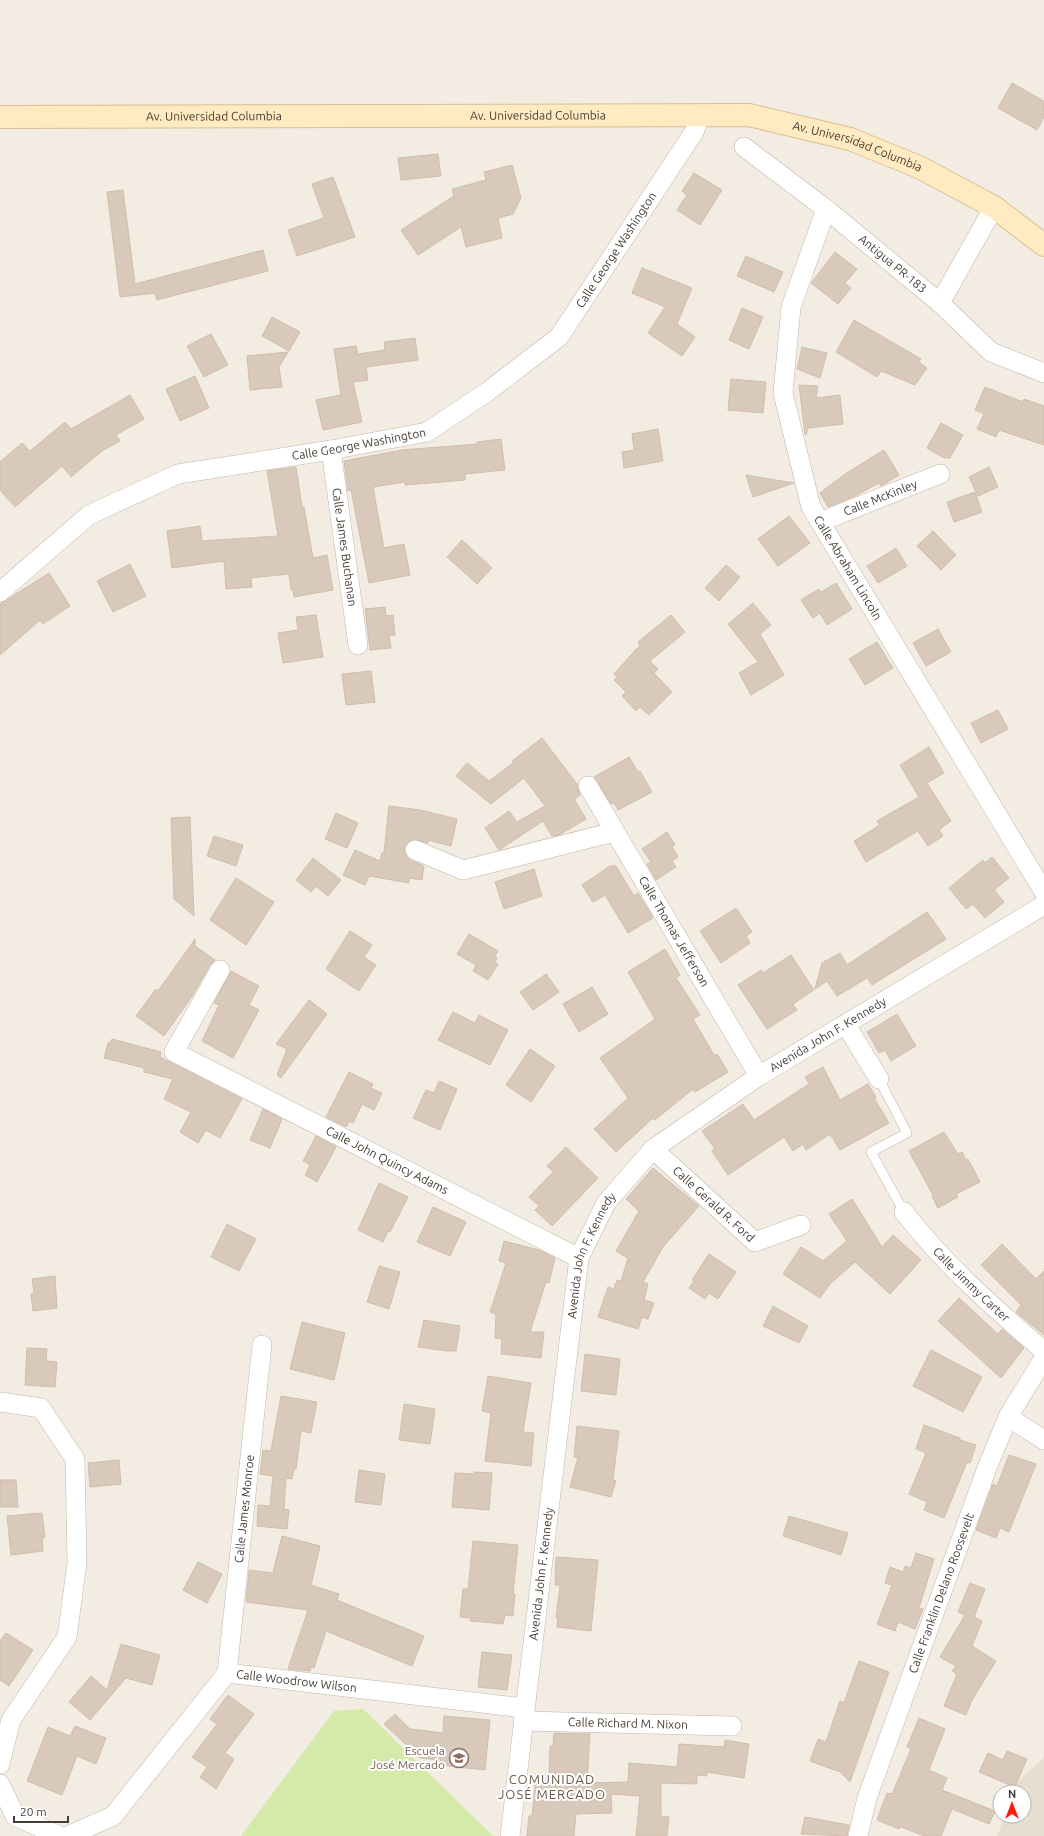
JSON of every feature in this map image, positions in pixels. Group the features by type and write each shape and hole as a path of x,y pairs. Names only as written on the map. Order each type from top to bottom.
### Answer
{"main road":[{"name":"Av. Universidad Columbia","path":"0,117 749,115 850,139 919,167 994,208 1044,245"}],"street":[{"name":"Calle George Washington","path":"0,592 89,515 178,474 331,450 427,432 487,392 559,337 694,132 700,116"},
{"name":"Antigua PR-183","path":"744,146 826,209 940,303 991,352 1044,373"},
{"path":"940,303 994,208"},
{"name":"Calle Abraham Lincoln","path":"826,209 791,307 783,393 811,508 1044,892"},
{"name":"Calle James Buchanan","path":"331,450 358,645"},
{"name":"Calle McKinley","path":"820,522 940,474"},
{"name":"Calle Thomas Jefferson","path":"588,786 760,1076"},
{"path":"415,850 463,870 614,832"},
{"name":"Avenida John F. Kennedy","path":"510,1836 579,1258 606,1203 653,1149 760,1076 1044,905"},
{"name":"Calle John Quincy Adams","path":"220,970 174,1052 579,1258"},
{"path":"846,1025 879,1079"},
{"name":"Calle Gerald R. Ford","path":"653,1149 755,1242 801,1225"},
{"name":"Calle Jimmy Carter","path":"904,1212 920,1232 998,1311 1044,1352"},
{"name":"Calle James Monroe","path":"227,1673 262,1345"},
{"name":"Calle Franklin Delano Roosevelt","path":"858,1836 867,1798 987,1468 1008,1417 1044,1358"},
{"path":"0,1402 40,1408 75,1459 76,1563 66,1636 11,1720 0,1764"},
{"path":"1008,1417 1044,1440"},
{"name":"Calle Woodrow Wilson","path":"68,1836 113,1816 227,1673 524,1715"},
{"name":"Calle Richard M. Nixon","path":"524,1715 732,1726"},
{"path":"0,1784 15,1816 60,1836"}],"lane":[{"path":"879,1079 906,1132 871,1152 904,1212"}],"shaded area":[{"path":"1044,1757 1044,1836 997,1836 1002,1824 1032,1824 1032,1784 1017,1784"}],"green space":[{"path":"363,1709 493,1836 241,1836 334,1711"}],"building":[{"path":"1012,83 1044,101 1044,117 1037,130 998,108"},
{"path":"438,154 441,176 401,180 398,158"},
{"path":"512,165 521,198 513,214 498,218 502,238 466,247 461,227 418,255 401,230 454,196 452,189 486,180 484,172"},
{"path":"694,173 722,190 700,225 677,210 687,195 682,191"},
{"path":"333,177 355,237 297,256 288,230 324,218 312,184"},
{"path":"123,190 135,284 263,250 268,271 157,300 155,293 120,297 107,192"},
{"path":"835,252 857,269 845,283 851,288 838,304 811,283"},
{"path":"746,256 783,272 774,292 737,276"},
{"path":"642,268 692,288 677,324 695,337 682,356 648,333 665,307 632,293"},
{"path":"742,308 763,317 749,349 729,340"},
{"path":"272,317 300,332 289,351 262,336"},
{"path":"854,320 921,359 919,362 927,368 915,385 881,371 877,377 836,352"},
{"path":"211,334 228,365 204,377 187,346"},
{"path":"415,338 418,360 366,367 368,380 353,382 362,422 323,430 316,400 341,395 334,349 356,346 358,354 385,350 384,342"},
{"path":"802,347 827,353 820,378 797,369"},
{"path":"288,352 279,367 282,387 250,390 247,356"},
{"path":"195,376 209,408 180,421 166,389"},
{"path":"731,379 766,382 763,413 728,410"},
{"path":"799,385 818,386 816,398 840,395 843,424 808,428 806,435"},
{"path":"985,387 1023,402 1024,399 1044,406 1044,445 999,430 996,437 977,429 984,414 975,410"},
{"path":"130,395 144,419 116,435 120,441 102,451 71,477 62,466 15,507 0,490 0,462 22,443 30,451 65,422 71,429"},
{"path":"941,423 963,435 950,458 944,458 927,448"},
{"path":"658,429 663,461 624,468 622,452 634,450 632,434"},
{"path":"501,439 505,470 465,474 465,480 405,485 405,482 373,487 384,548 404,544 410,575 369,583 351,490 348,491 344,461 402,450 477,444 477,442"},
{"path":"884,450 899,475 881,486 879,483 855,496 828,507 820,493 845,474"},
{"path":"296,467 302,507 304,507 313,558 327,555 333,590 294,597 293,589 291,590 289,574 251,578 252,587 226,589 224,561 172,568 167,531 200,526 202,541 278,536 267,471"},
{"path":"989,467 998,487 978,496 969,477"},
{"path":"746,475 794,483 753,497"},
{"path":"975,492 982,512 954,522 947,502"},
{"path":"789,516 810,543 778,566 758,539"},
{"path":"933,531 956,555 941,570 917,546"},
{"path":"462,540 492,568 477,584 447,557"},
{"path":"896,548 907,566 878,583 867,566"},
{"path":"130,564 146,596 113,612 97,581"},
{"path":"726,565 740,577 719,601 705,588"},
{"path":"49,573 70,606 43,624 40,620 0,655 0,604"},
{"path":"836,583 852,609 827,625 820,613 813,618 801,600 819,589 821,592"},
{"path":"753,603 771,625 760,634 784,675 751,695 739,673 758,662 728,624"},
{"path":"385,607 386,616 393,615 395,635 389,636 391,648 370,650 365,609"},
{"path":"316,615 323,657 283,663 278,633 298,630 296,617"},
{"path":"671,615 685,632 650,661 658,669 654,673 672,692 649,715 640,707 636,711 622,696 626,692 614,680 617,677 614,674 640,645 638,642"},
{"path":"938,629 951,652 926,666 913,643"},
{"path":"877,642 893,668 865,685 849,659"},
{"path":"371,671 375,702 346,705 342,674"},
{"path":"998,710 1008,729 981,743 971,723"},
{"path":"542,738 577,784 580,795 574,799 586,819 559,835 552,836 543,821 499,850 485,828 509,811 517,822 545,806 524,778 491,804 456,776 467,763 489,781"},
{"path":"929,747 944,773 927,783 951,821 939,830 943,836 928,846 918,831 866,862 854,841 880,825 877,821 919,797 900,765"},
{"path":"629,757 638,772 640,771 652,792 618,810 614,803 611,804 594,777"},
{"path":"389,806 420,810 457,819 451,846 428,840 428,843 414,839 408,842 405,846 404,852 410,860 424,866 422,880 409,878 409,883 369,876 365,885 343,875 355,850 380,861 382,853 384,853"},
{"path":"336,813 358,823 347,848 325,839"},
{"path":"190,817 194,916 174,899 171,818"},
{"path":"667,832 675,845 672,847 678,857 672,861 676,867 656,880 647,864 651,862 642,849"},
{"path":"214,836 243,845 236,866 207,856"},
{"path":"992,857 1009,878 994,890 1004,902 985,918 973,904 966,909 949,888 983,860 985,863"},
{"path":"313,858 341,880 328,896 316,886 311,892 296,880"},
{"path":"610,866 616,866 634,896 638,893 653,918 628,933 605,895 593,902 582,885"},
{"path":"534,869 542,896 504,909 495,882"},
{"path":"236,878 274,902 246,945 210,920"},
{"path":"736,908 752,932 746,936 750,943 721,963 700,931"},
{"path":"927,912 946,939 872,985 867,978 837,996 827,981 815,989 822,963 840,953 847,965"},
{"path":"350,931 372,945 364,957 376,965 359,991 326,969"},
{"path":"469,934 498,951 495,956 497,958 495,962 498,964 488,980 473,971 476,965 457,954"},
{"path":"195,939 195,946 215,960 210,965 193,995 164,1036 136,1016 156,989 158,991"},
{"path":"665,949 680,975 676,978 700,1015 693,1019 714,1055 717,1054 728,1072 695,1092 693,1089 655,1120 653,1118 616,1152 594,1129 628,1098 600,1058 655,1019 628,972"},
{"path":"791,955 814,990 793,1004 797,1010 767,1029 738,985 761,970 763,973"},
{"path":"231,971 259,986 249,1005 259,1010 233,1058 202,1041 219,1005 214,1003"},
{"path":"546,974 559,992 533,1010 520,992"},
{"path":"592,987 608,1014 579,1032 563,1004"},
{"path":"309,1000 327,1014 281,1078 277,1075 287,1049 276,1044"},
{"path":"453,1012 475,1023 479,1015 508,1030 490,1065 438,1040"},
{"path":"897,1014 916,1046 891,1061 885,1050 879,1053 867,1032"},
{"path":"112,1039 161,1052 160,1057 242,1099 220,1138 206,1130 198,1143 180,1132 191,1112 164,1099 173,1079 144,1072 144,1068 104,1058 108,1043 110,1043"},
{"path":"530,1049 555,1066 531,1102 506,1085"},
{"path":"823,1067 840,1100 868,1084 876,1097 874,1098 889,1123 840,1150 830,1134 806,1150 803,1144 793,1151 784,1137 728,1175 712,1151 715,1149 702,1131 743,1104 754,1120 809,1084 805,1077"},
{"path":"349,1072 373,1084 371,1088 382,1093 374,1110 362,1104 353,1123 350,1121 346,1127 326,1117"},
{"path":"439,1081 457,1089 440,1130 413,1118 426,1090 434,1093"},
{"path":"263,1109 282,1119 270,1148 250,1140"},
{"path":"944,1132 958,1154 962,1152 966,1160 968,1159 980,1182 956,1194 958,1197 938,1208 932,1196 933,1195 909,1151"},
{"path":"316,1136 336,1147 317,1182 305,1175 310,1165 303,1161"},
{"path":"566,1147 598,1178 552,1226 535,1210 539,1206 529,1197 553,1172 547,1166"},
{"path":"653,1168 699,1206 663,1247 643,1282 648,1284 644,1300 654,1303 648,1319 642,1317 638,1329 598,1317 608,1287 614,1289 617,1280 621,1281 628,1258 616,1251 639,1211 626,1199"},
{"path":"379,1183 408,1197 390,1232 388,1231 383,1242 358,1230"},
{"path":"852,1199 882,1247 893,1235 921,1260 890,1294 855,1262 830,1284 820,1298 783,1274 801,1247 823,1261 847,1241 829,1214"},
{"path":"433,1207 466,1222 450,1256 417,1242"},
{"path":"227,1224 256,1239 239,1271 211,1257"},
{"path":"504,1241 539,1250 555,1258 549,1283 546,1282 530,1332 544,1332 541,1358 501,1354 502,1339 495,1338 496,1314 490,1312 506,1263 499,1261"},
{"path":"1002,1244 1036,1279 1044,1271 1044,1335 1016,1312 1021,1305 981,1265"},
{"path":"709,1254 736,1272 718,1299 709,1293 705,1299 689,1288 694,1281 692,1280"},
{"path":"379,1266 400,1272 389,1309 367,1302"},
{"path":"55,1276 57,1308 33,1311 31,1294 34,1293 32,1279"},
{"path":"959,1298 998,1334 1002,1329 1024,1348 1001,1378 938,1321"},
{"path":"773,1306 808,1326 799,1343 763,1326"},
{"path":"424,1320 460,1326 456,1351 418,1347"},
{"path":"302,1322 345,1333 334,1380 290,1369"},
{"path":"27,1348 47,1349 46,1361 57,1362 55,1387 25,1385"},
{"path":"931,1350 982,1377 963,1412 913,1386"},
{"path":"585,1354 620,1359 616,1395 581,1391"},
{"path":"488,1376 531,1383 523,1432 534,1433 531,1466 485,1461 491,1413 482,1411"},
{"path":"281,1396 317,1402 311,1433 301,1431 296,1469 294,1469 292,1479 286,1478 284,1509 289,1510 287,1529 257,1526 258,1505 270,1506 273,1476 260,1474 263,1450 271,1451"},
{"path":"404,1404 435,1409 430,1444 399,1440"},
{"path":"924,1425 976,1445 970,1463 967,1462 944,1518 924,1510 927,1502 909,1494 926,1453 916,1449"},
{"path":"577,1426 619,1431 613,1480 616,1481 611,1497 570,1487 578,1457 574,1457"},
{"path":"1009,1455 1036,1464 1009,1532 1000,1528 996,1538 976,1530 993,1484 997,1486"},
{"path":"119,1460 121,1484 90,1487 88,1463"},
{"path":"359,1470 385,1474 381,1505 355,1502"},
{"path":"474,1472 492,1473 489,1510 452,1507 455,1473 474,1474"},
{"path":"0,1480 16,1480 18,1507 0,1507"},
{"path":"42,1513 45,1537 42,1538 43,1551 11,1555 7,1516"},
{"path":"789,1516 848,1533 841,1555 783,1536"},
{"path":"282,1536 320,1546 311,1585 339,1594 337,1600 424,1636 412,1666 326,1631 314,1668 311,1667 310,1671 288,1669 308,1610 246,1602 249,1570 273,1573"},
{"path":"473,1541 518,1545 513,1594 515,1594 513,1616 505,1615 503,1624 470,1621 471,1618 460,1617 463,1589 468,1589"},
{"path":"916,1553 934,1559 919,1608 923,1609 915,1629 898,1622 895,1631 877,1624 892,1585 885,1583 890,1567 903,1572 905,1566 911,1568"},
{"path":"556,1557 598,1560 591,1631 557,1627 558,1618 556,1618 560,1585 555,1585"},
{"path":"198,1562 222,1574 207,1603 183,1590"},
{"path":"970,1583 985,1589 974,1617 982,1621 972,1646 996,1661 972,1700 966,1715 944,1706 957,1674 952,1671 956,1666 940,1657 965,1615 958,1612"},
{"path":"6,1633 33,1650 9,1686 0,1680 0,1641"},
{"path":"121,1644 160,1655 152,1685 126,1678 90,1720 69,1702 91,1676 107,1690"},
{"path":"482,1652 512,1655 507,1690 478,1687"},
{"path":"859,1661 889,1672 850,1782 840,1772 810,1761 818,1739 826,1742 840,1701 844,1703"},
{"path":"228,1695 254,1714 225,1753 234,1759 216,1789 200,1777 207,1767 192,1757 217,1724 210,1719"},
{"path":"395,1714 410,1729 443,1733 444,1716 490,1720 485,1770 439,1765 440,1760 420,1758 384,1724"},
{"path":"919,1718 945,1729 929,1770 947,1778 942,1790 992,1810 992,1818 989,1824 952,1809 941,1836 924,1836 901,1827 899,1829 877,1820 887,1793 892,1794 911,1749 907,1747"},
{"path":"75,1726 106,1738 96,1764 77,1756 62,1795 27,1781 48,1727 70,1736"},
{"path":"554,1733 590,1734 587,1783 628,1782 629,1763 677,1767 679,1744 724,1747 725,1740 749,1744 744,1778 707,1772 707,1776 697,1775 697,1784 661,1783 661,1816 669,1817 667,1836 636,1836 640,1796 611,1794 612,1813 576,1814 574,1836 527,1836 529,1816 532,1816 536,1774 549,1775 550,1746 553,1746"},
{"path":"1007,1751 1027,1759 1016,1784 1008,1784 979,1772 988,1753 1003,1760"},
{"path":"805,1817 849,1825 847,1836 801,1834"}],"place":[{"name":"Escuela José Mercado","path":"459,1758"}],"district":[{"name":"COMUNIDAD JOSÉ MERCADO","path":"552,1786"}]}
